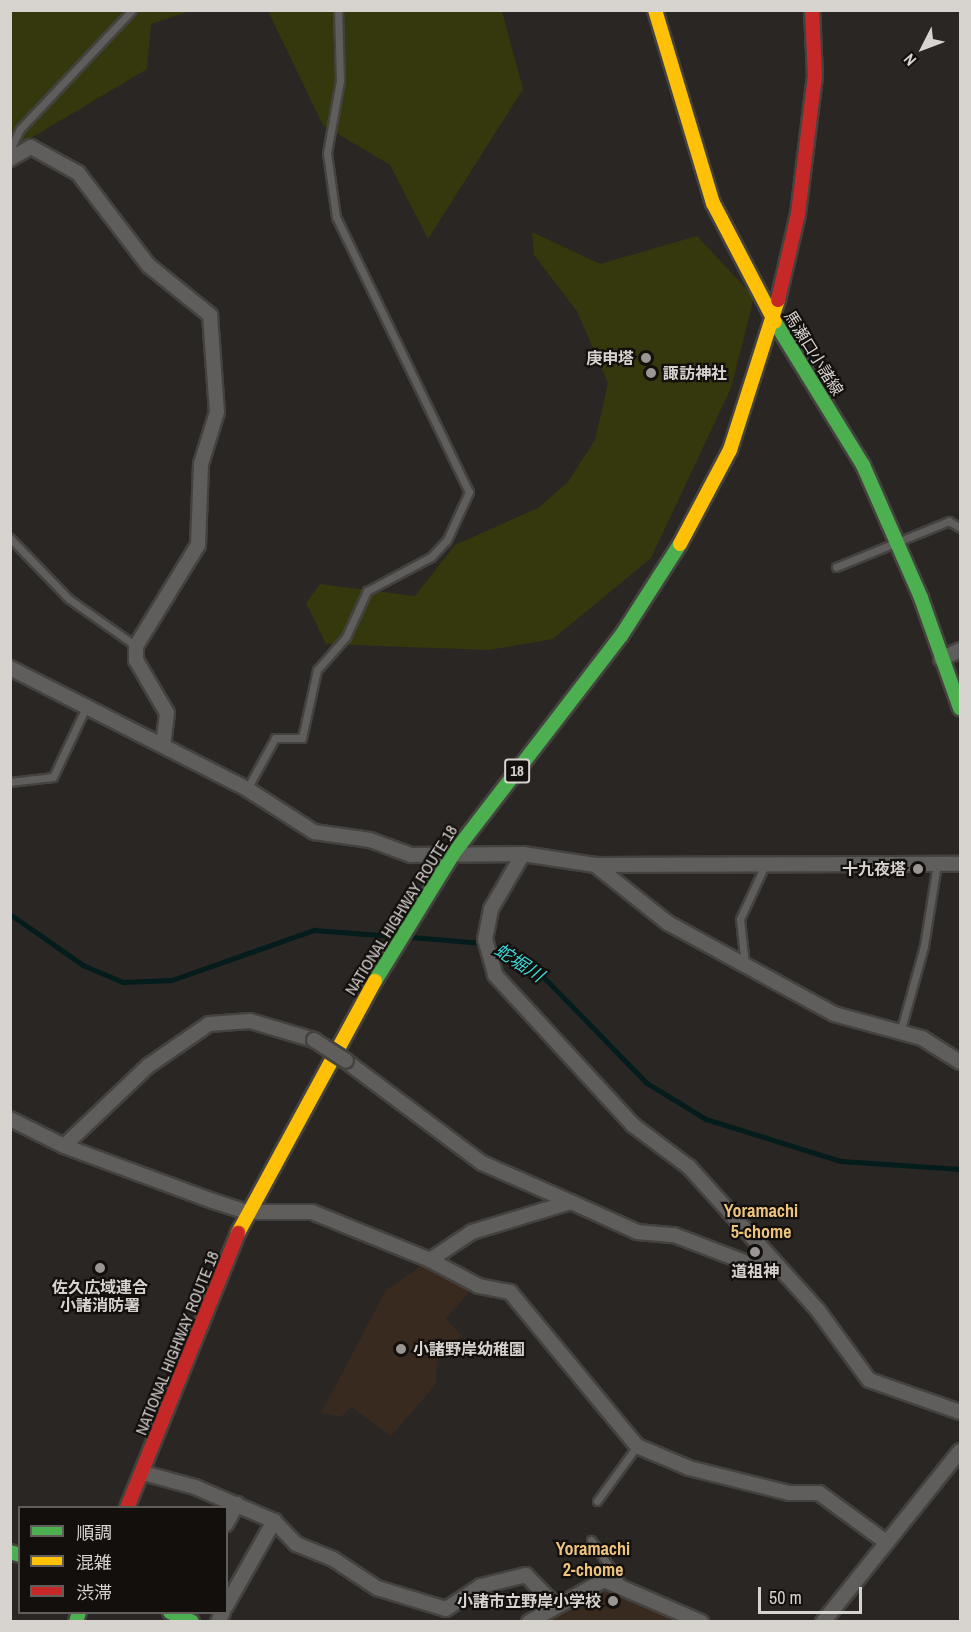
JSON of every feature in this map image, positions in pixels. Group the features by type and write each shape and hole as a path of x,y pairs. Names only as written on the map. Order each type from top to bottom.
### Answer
{"main road":[{"name":"馬瀬口小諸線","path":"654,10 713,203 774,320 863,465 896,541 960,708"},
{"name":"NATIONAL HIGHWAY ROUTE 18","path":"128,1506 246,1212 342,1034 453,854 621,636 698,515 730,450 774,320 808,147 815,76 812,10"},
{"path":"176,1614 192,1622"}],"street":[{"path":"10,159 32,147 78,173 148,265 210,315 217,412 201,464 198,545 136,646 136,660 167,713 163,746"},
{"path":"941,659 960,650"},
{"path":"10,668 87,705 247,789 314,832 370,840 411,855 523,854 595,865 766,863 884,868 938,861 960,864"},
{"path":"523,854 491,909 485,939 495,975 633,1125 689,1167 817,1309 869,1380 960,1412"},
{"path":"595,865 668,923 834,1014 922,1038 960,1062"},
{"path":"64,1146 148,1066 209,1024 250,1022 314,1040 346,1061 482,1163 637,1232 674,1235 755,1266 770,1258"},
{"path":"10,1119 64,1146 246,1212 312,1212 430,1260 479,1286 510,1292 637,1446 689,1468 789,1493 819,1493 886,1542"},
{"path":"430,1260 472,1232 571,1202"},
{"path":"823,1622 960,1451"},
{"path":"143,1473 237,1504 274,1521 296,1544 333,1559 377,1588 446,1609 511,1575 526,1575 554,1604"},
{"path":"228,1520 237,1504"},
{"path":"228,1602 274,1521"},
{"path":"529,1622 554,1604 604,1580 621,1583 701,1622"}],"lane":[{"path":"10,150 20,129 132,10"},
{"path":"247,789 274,738 302,738 317,670 346,637 367,591 431,557 447,540 469,492 336,217 327,153 340,81 338,10"},
{"path":"836,567 949,521 960,528"},
{"path":"10,538 69,599 136,646"},
{"path":"10,782 52,777 87,705"},
{"path":"900,1033 924,946 938,861"},
{"path":"745,965 740,919 766,863"},
{"path":"597,1501 637,1446"},
{"path":"591,1540 621,1583"}],"shaded area":[{"name":"小諸野岸幼稚園","path":"430,1260 475,1285 446,1319 462,1336 437,1361 436,1384 391,1436 351,1407 341,1417 321,1413 386,1290"},
{"name":"小諸市立野岸小学校","path":"604,1580 713,1621 532,1622"}],"green space":[{"path":"15,10 190,11 151,24 147,69 11,150 11,14"},
{"path":"268,11 502,11 523,89 428,239 390,165 323,125"},
{"path":"532,232 600,264 697,236 754,297 731,388 651,558 553,639 489,650 326,644 306,603 320,584 415,596 455,545 538,508 568,482 595,440 608,383 577,311 534,255"}],"waterway":[{"name":"蛇堀川","path":"10,914 83,965 123,982 172,980 314,930 393,936"},
{"name":"蛇堀川","path":"411,937 483,943"},
{"name":"蛇堀川","path":"491,944 540,973 647,1083 706,1119 841,1161 960,1169"}],"traffic: fast":[{"path":"775,322 863,465 921,598 960,708"},
{"path":"375,981 453,854 621,636 680,544"},
{"path":"10,1552 18,1554"},
{"path":"76,1622 78,1614"},
{"path":"174,1614 192,1622"}],"traffic: slow":[{"path":"655,10 713,203 775,322"},
{"path":"680,544 730,450 778,300"},
{"path":"238,1233 375,981"}],"traffic: jam":[{"path":"778,300 798,214 815,76 812,10"},
{"path":"128,1506 238,1233"}],"place":[{"name":"庚申塔","path":"646,358"},
{"name":"諏訪神社","path":"651,373"},
{"name":"十九夜塔","path":"918,869"},
{"name":"道祖神","path":"755,1252"},
{"name":"佐久広域連合 小諸消防署","path":"100,1268"},
{"name":"小諸野岸幼稚園","path":"401,1349"},
{"name":"小諸市立野岸小学校","path":"613,1601"}],"district":[{"name":"Yoramachi 5-chome","path":"761,1222"},
{"name":"Yoramachi 2-chome","path":"593,1560"}]}
